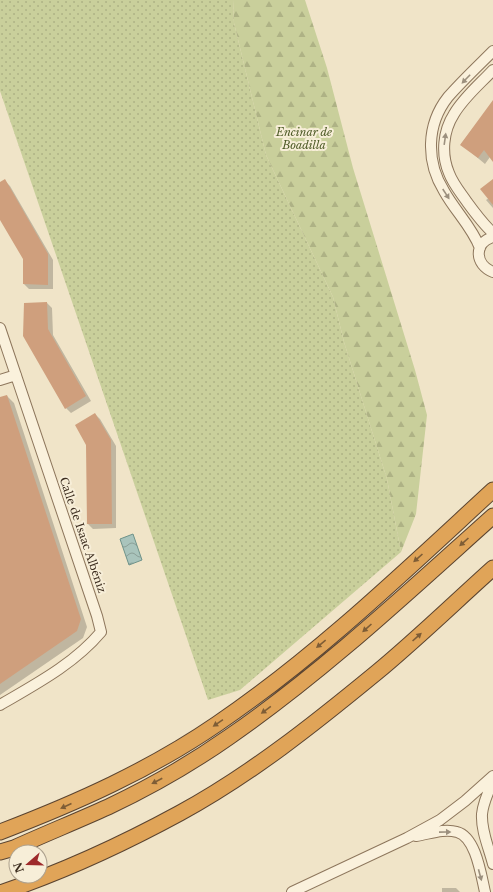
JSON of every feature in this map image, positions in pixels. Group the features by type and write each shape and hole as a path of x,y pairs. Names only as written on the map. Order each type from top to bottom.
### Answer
{"highway":[{"path":"468,513 493,483"},
{"path":"0,832 102,790 162,758 217,724 279,679 334,633 493,490"},
{"path":"0,852 14,848 109,806 167,776 228,738 288,694 347,646 493,516"},
{"path":"4,892 104,852 181,813 232,781 282,747 377,672 493,568"},
{"path":"31,892 106,859 183,819 235,788 286,753 335,716 377,672"}],"street":[{"path":"493,51 448,98 436,119 431,133 430,144 433,169 438,181 473,233 480,248 480,260 482,266 493,272"},
{"path":"493,70 460,105 453,115 445,138 444,149 449,173 455,185 482,222 493,233"},
{"path":"480,248 487,239 493,237"},
{"name":"Calle de Isaac Albéniz","path":"0,328 97,616 101,632 88,646 41,681 0,705"},
{"path":"0,380 16,375"},
{"path":"292,892 407,838 440,820 465,801 493,776"},
{"path":"493,782 486,797 482,815 485,835 492,853 493,864"},
{"path":"407,838 442,831 457,832 465,836 472,845 485,892"},
{"path":"476,857 492,853"}],"green space":[{"path":"0,0 233,0 234,23 266,155 333,297 344,342 387,479 401,552 240,690 208,700 0,91"},
{"name":"Encinar de Boadilla","path":"233,0 305,0 327,68 353,168 415,370 427,415 416,514 401,552 387,479 344,342 333,297 266,155 234,23"}],"water":[{"path":"133,534 142,560 129,565 120,539"}],"building":[{"path":"493,100 493,162 484,150 478,158 460,145"},
{"path":"5,179 48,254 48,285 23,284 23,259 0,220 0,182"},
{"path":"493,179 493,205 480,189"},
{"path":"47,302 48,329 86,396 65,409 23,336 24,303"},
{"path":"7,395 81,619 77,631 0,684 0,397"},
{"path":"95,413 111,440 112,524 87,524 86,445 75,425"}]}
